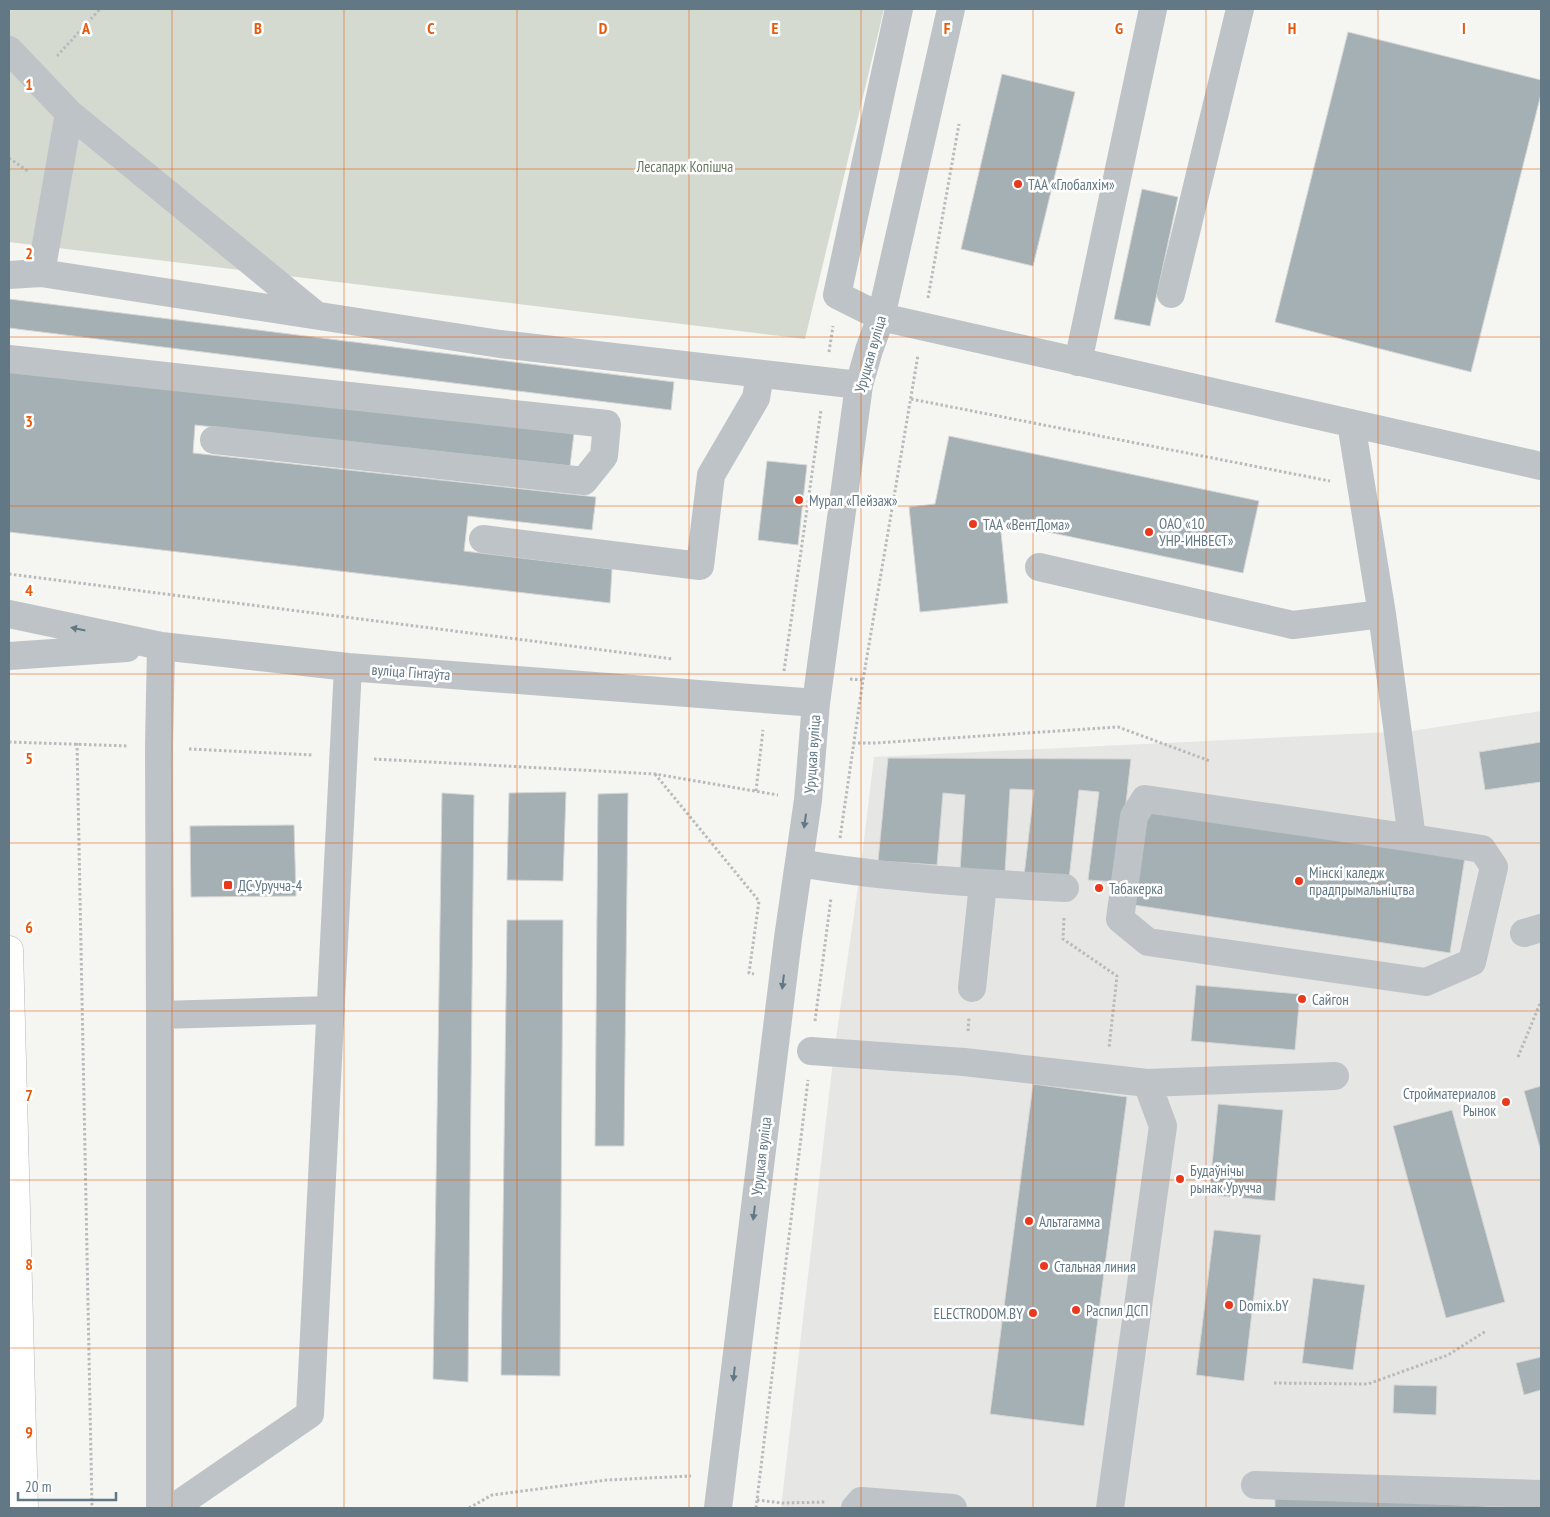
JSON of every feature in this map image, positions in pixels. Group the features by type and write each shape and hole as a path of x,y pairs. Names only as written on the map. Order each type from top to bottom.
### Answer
{"main road":[{"path":"9,950 18,1492"}],"street":[{"path":"899,9 837,295 880,317 1541,466"},
{"name":"Уруцкая вуліца","path":"718,1508 783,979 808,800 816,703 859,385 880,317 951,9"},
{"path":"1078,362 1153,9"},
{"path":"1172,294 1240,9"},
{"path":"9,50 69,113 317,316"},
{"path":"41,273 69,113"},
{"path":"9,275 41,273 500,344 859,385"},
{"path":"9,359 607,424 604,456 584,481 214,440"},
{"path":"483,539 700,566 711,475 756,398 760,375"},
{"path":"1352,423 1382,614 1412,838"},
{"path":"1039,567 1293,625 1382,614"},
{"name":"вуліца Гінтаўта","path":"9,614 160,646 348,667 816,703"},
{"path":"9,656 160,646 160,1508"},
{"path":"173,1508 310,1414 348,667"},
{"path":"1145,799 1412,838 1482,849 1494,867 1472,962 1426,982 1148,942 1120,919 1134,816 1145,799"},
{"path":"799,863 835,869 983,884 1065,888"},
{"path":"972,988 983,884"},
{"path":"160,1015 331,1010"},
{"path":"812,1051 964,1062 1147,1084 1336,1076"},
{"path":"1110,1508 1163,1126 1147,1084"},
{"path":"1255,1485 1541,1494"},
{"path":"858,1505 953,1508"}],"path":[{"path":"36,79 100,9"},
{"path":"756,1508 820,984 853,743 959,123"},
{"path":"784,672 837,295"},
{"path":"911,399 1362,487"},
{"path":"9,574 676,659"},
{"path":"776,672 863,680"},
{"path":"853,743 1118,727 1210,761"},
{"path":"9,742 77,743 92,1508"},
{"path":"808,800 655,774 759,901 749,974 820,984"},
{"path":"1065,888 1064,939 1117,976 1106,1078"},
{"path":"964,1062 972,988"},
{"path":"1518,1057 1541,1001"},
{"path":"1274,1383 1368,1384 1448,1355 1486,1331"},
{"path":"469,1508 492,1494 607,1480 722,1475 760,1478"},
{"path":"757,1500 782,1503 858,1505"}],"shaded area":[{"name":"Будаўнічы рынак Уручча","path":"1541,711 1541,1508 781,1508 834,1052 860,873 874,757 1412,731"}],"green space":[{"name":"Лесапарк Копішча","path":"9,9 884,9 805,339 9,242"}],"building":[{"path":"1348,32 1541,80 1541,94 1471,372 1275,322"},
{"path":"1002,74 1075,92 1033,266 961,249"},
{"path":"1142,189 1178,197 1150,326 1114,319"},
{"path":"9,299 674,382 671,410 9,328"},
{"path":"9,372 574,433 570,466 195,425 193,453 596,497 592,530 468,516 464,551 612,569 610,603 9,532"},
{"name":"ОАО «10 УНР-ИНВЕСТ»","path":"949,436 1259,501 1243,573 1000,522 1008,603 920,612 909,507 935,504"},
{"path":"767,461 807,465 798,545 758,540"},
{"path":"1541,742 1541,782 1485,790 1479,752"},
{"path":"888,758 1131,759 1117,882 1088,880 1099,792 1079,790 1069,879 1024,876 1034,790 1010,789 1005,872 960,870 965,795 943,793 937,865 878,861"},
{"path":"566,792 563,881 507,880 509,793"},
{"path":"442,793 474,795 468,1382 433,1379"},
{"path":"628,793 624,1146 595,1146 598,794"},
{"name":"Мінскі каледж прадпрымальніцтва","path":"1148,809 1465,857 1450,953 1134,905"},
{"path":"294,825 296,896 191,897 190,826"},
{"path":"507,920 563,920 560,1376 501,1375"},
{"path":"1196,985 1300,994 1295,1050 1191,1041"},
{"path":"1033,1084 1127,1097 1084,1426 990,1414"},
{"path":"1541,1086 1541,1152 1524,1091"},
{"path":"1218,1104 1283,1110 1275,1201 1209,1195"},
{"path":"1452,1110 1505,1302 1446,1318 1393,1126"},
{"path":"1214,1230 1261,1235 1244,1381 1196,1375"},
{"path":"1313,1278 1365,1285 1353,1370 1302,1363"},
{"path":"1541,1357 1541,1390 1524,1395 1516,1363"},
{"path":"1394,1385 1437,1386 1436,1415 1393,1413"},
{"path":"1275,1496 1527,1508 1275,1508"}],"place":[{"name":"ТАА «Глобалхім»","path":"1018,184"},
{"name":"Мурал «Пейзаж»","path":"799,500"},
{"name":"ТАА «ВентДома»","path":"973,524"},
{"name":"ОАО «10 УНР-ИНВЕСТ»","path":"1149,532"},
{"name":"Мінскі каледж прадпрымальніцтва","path":"1299,881"},
{"name":"ДС Уручча-4","path":"228,885"},
{"name":"Табакерка","path":"1099,888"},
{"name":"Сайгон","path":"1302,999"},
{"name":"Стройматериалов Рынок","path":"1506,1102"},
{"name":"Будаўнічы рынак Уручча","path":"1180,1179"},
{"name":"Альтагамма","path":"1029,1221"},
{"name":"Стальная линия","path":"1044,1266"},
{"name":"Domix.bY","path":"1229,1305"},
{"name":"Распил ДСП","path":"1076,1310"},
{"name":"ELECTRODOM.BY","path":"1033,1313"}]}
